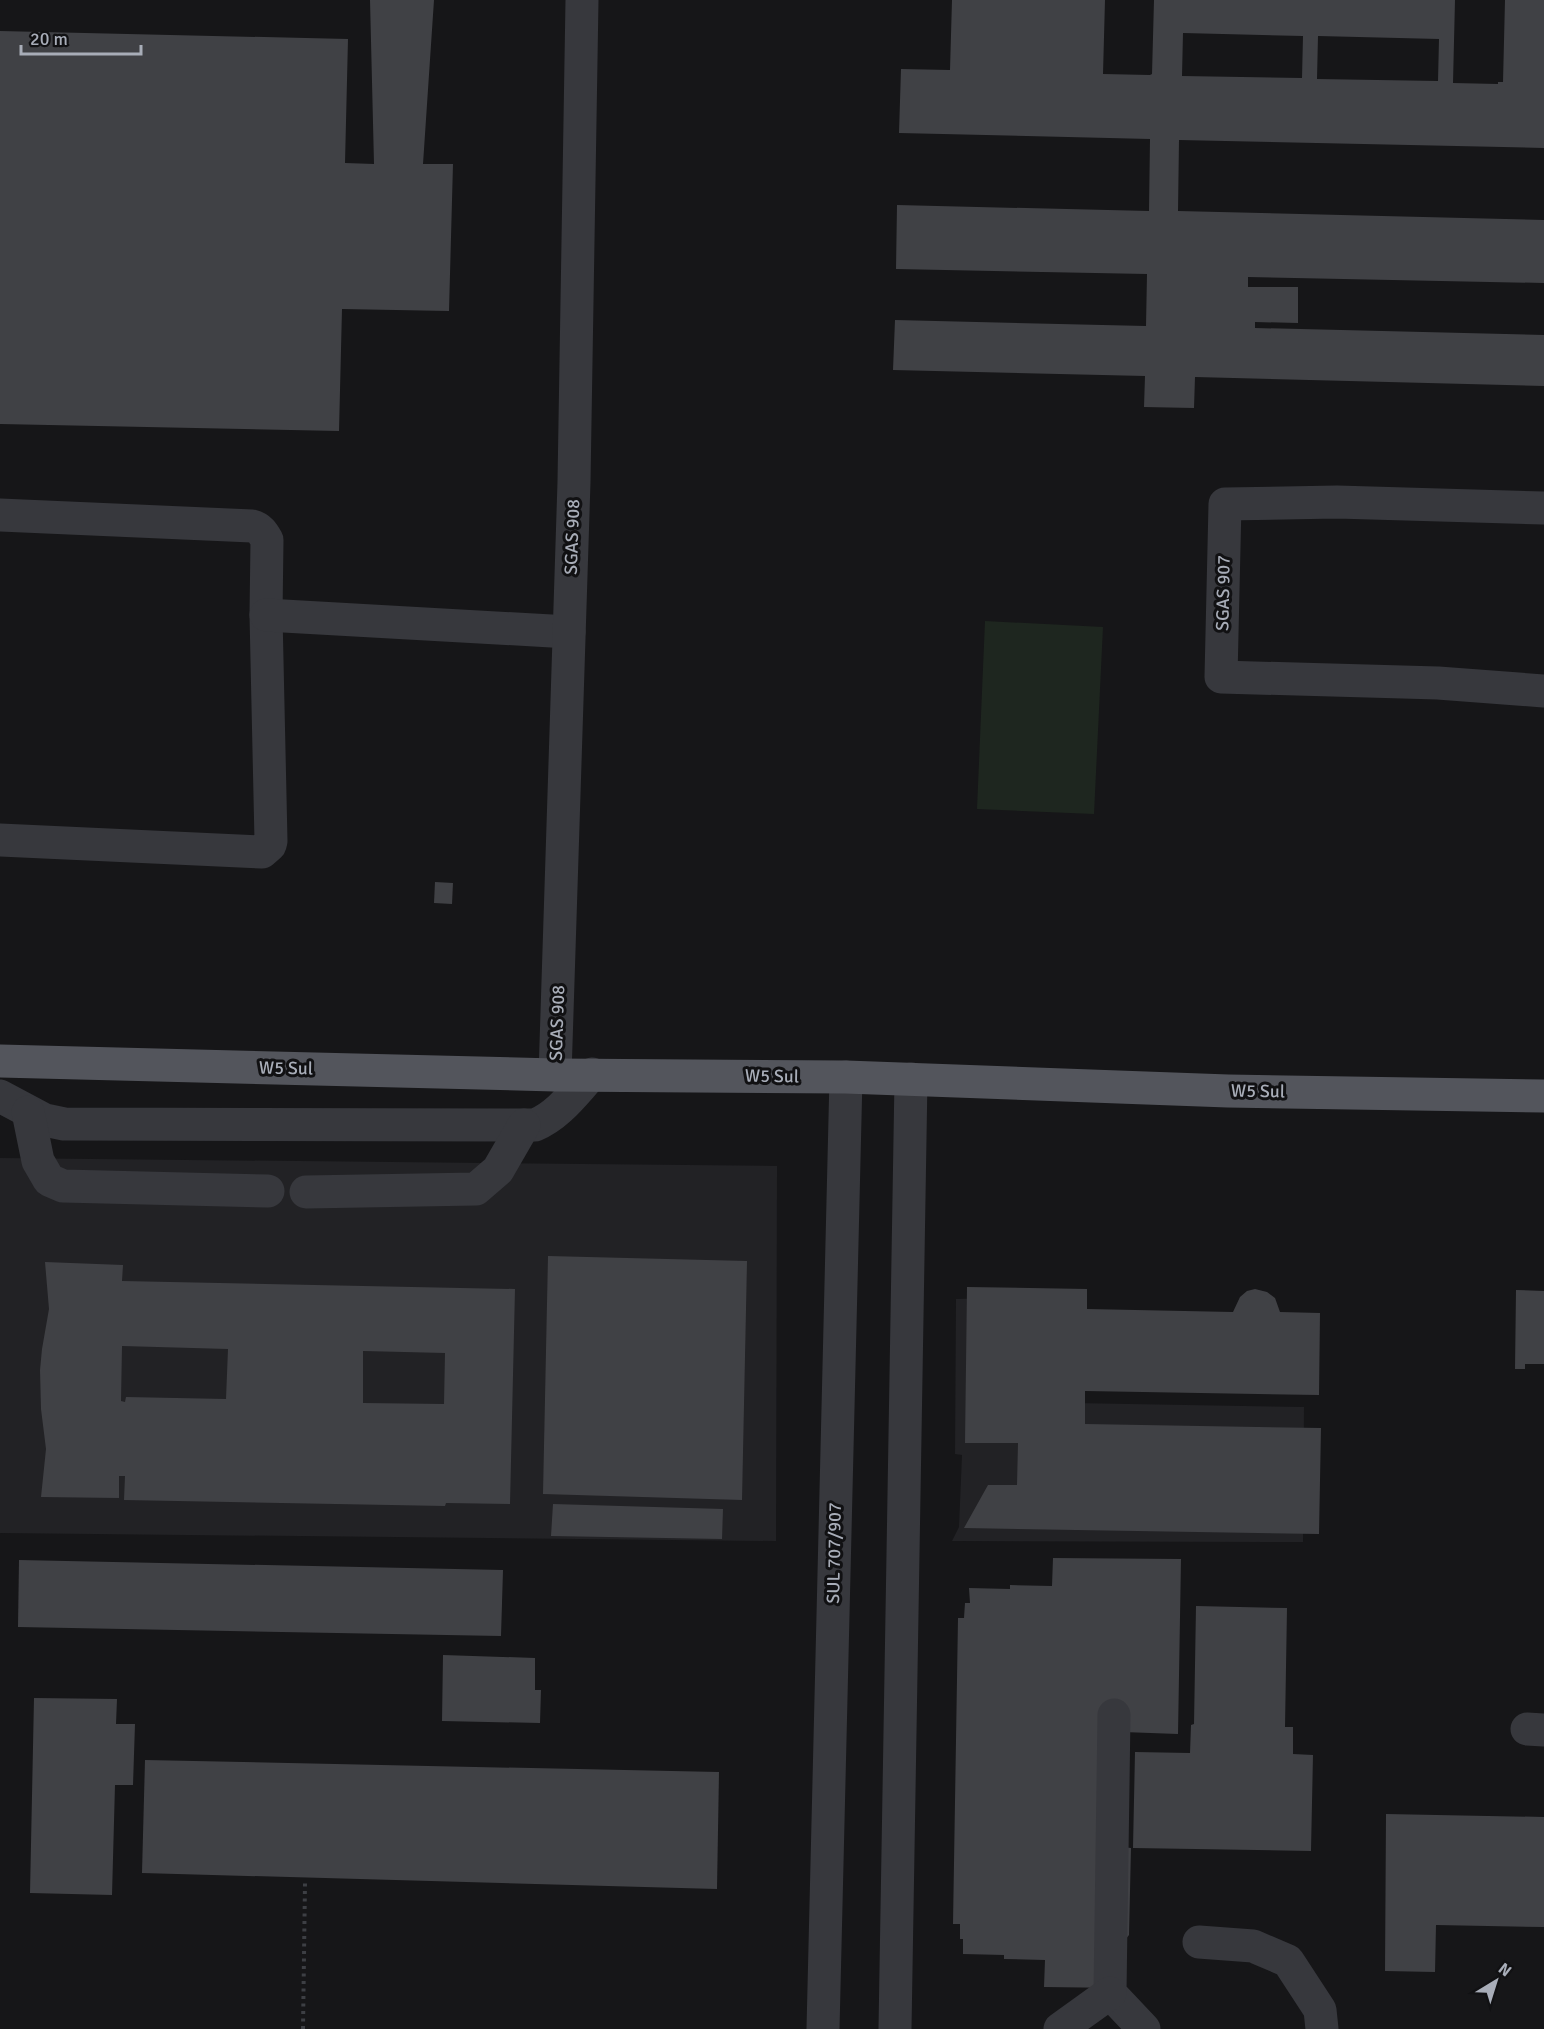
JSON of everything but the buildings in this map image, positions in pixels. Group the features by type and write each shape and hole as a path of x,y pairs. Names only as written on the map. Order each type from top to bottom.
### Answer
{"main road":[{"name":"W5 Sul","path":"0,1061 555,1074 846,1077 1228,1091 1544,1096"}],"street":[{"name":"SGAS 908","path":"555,1074 574,482 582,0"},
{"name":"SGAS 907","path":"1544,507 1337,502 1225,504 1221,677 1438,683 1544,691"},
{"path":"0,515 258,528 267,540 266,615 271,841 267,849 262,852 0,840"},
{"path":"266,615 569,632"},
{"path":"0,1096 45,1120 64,1124 535,1125 547,1120 592,1074"},
{"name":"SUL 707/907","path":"823,2029 846,1077"},
{"path":"895,2029 911,1079"},
{"path":"28,1112 38,1161 49,1180 63,1186 268,1191"},
{"path":"306,1192 476,1189 498,1170 524,1125"},
{"path":"1114,1715 1110,1993 1144,2029"},
{"path":"1199,1942 1253,1946 1288,1961 1320,2010 1322,2029"},
{"path":"1060,2029 1110,1993"}],"path":[{"path":"303,2029 305,1883"}],"shaded area":[{"path":"985,621 1103,627 1094,814 977,809"},
{"path":"0,1158 777,1166 776,1541 0,1533"},
{"path":"1077,1296 1073,1403 1304,1407 1303,1542 952,1541 959,1527 962,1455 955,1454 956,1299"}]}
